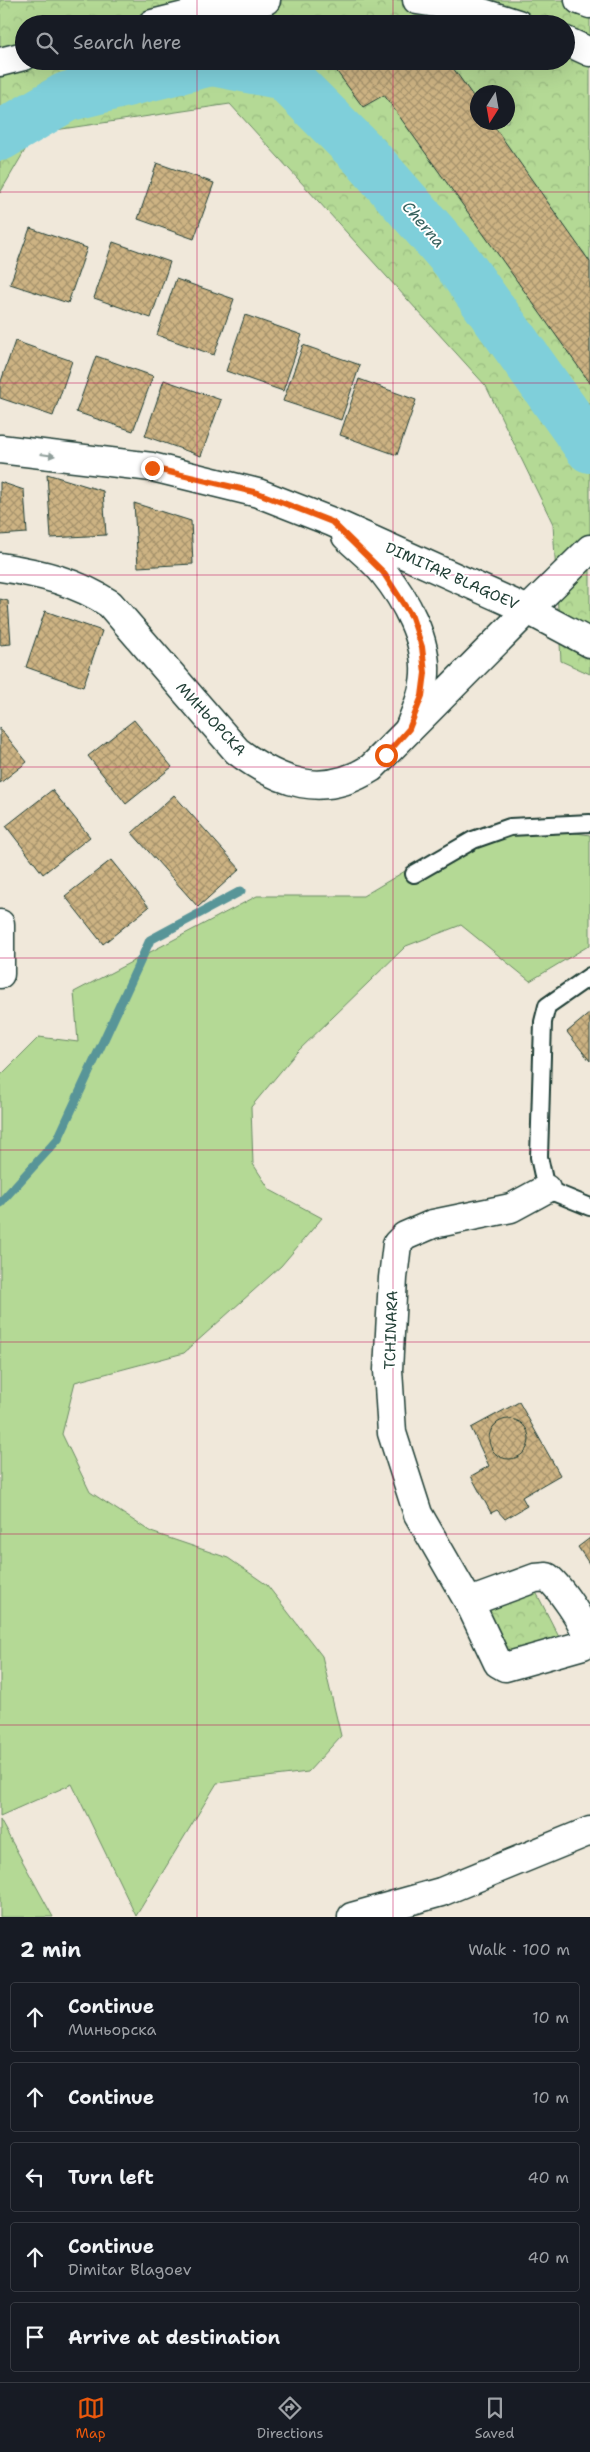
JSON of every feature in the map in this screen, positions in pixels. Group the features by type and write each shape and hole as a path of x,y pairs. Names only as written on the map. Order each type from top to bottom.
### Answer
{"street":[{"path":"188,15 233,4 266,0"},
{"path":"417,0 467,8 489,15"},
{"path":"579,0 590,4"},
{"path":"575,45 590,52"},
{"path":"0,62 15,58"},
{"name":"DIMITAR BLAGOEV","path":"0,449 152,468 258,493 332,522 528,610"},
{"path":"332,522 383,572 412,617 422,647 425,673 422,696 409,729"},
{"name":"МИНЬОРСКА","path":"0,567 67,581 91,591 110,604 237,751 258,767 284,779 308,784 328,785 356,778 386,755 409,729 590,549"},
{"path":"528,610 590,643"},
{"path":"0,924 2,954 0,974"},
{"name":"TCHINARA","path":"472,1606 418,1514 392,1433 388,1370 397,1244 405,1236 433,1224 511,1208 546,1189"},
{"path":"547,1577 555,1583 583,1627 588,1639 583,1645 505,1667 498,1664 472,1606 475,1600 535,1578 547,1577"},
{"path":"352,1917 441,1892 590,1831"}],"lane":[{"path":"414,874 473,840 510,828 590,823"},
{"path":"590,976 547,1006 543,1022 539,1157 546,1189 590,1207"}],"green space":[{"path":"0,0 590,0 590,674 561,661 553,524 486,386 230,104 35,133 0,193"},
{"path":"549,829 590,835 590,945 530,981 461,925 406,946 296,1053 251,1107 253,1164 270,1190 322,1218 281,1266 184,1353 75,1382 62,1434 90,1492 151,1532 228,1558 267,1585 322,1656 341,1736 308,1772 217,1783 136,1916 72,1784 0,1816 0,1076 39,1037 78,1042 74,992 257,896 363,896 459,839"},
{"path":"536,1592 561,1641 501,1656 480,1609"},
{"path":"0,1820 53,1917 0,1917"}],"building":[{"path":"336,70 454,70 470,92 470,130 497,130 590,262 590,383 384,95 363,107"},
{"path":"157,163 214,183 194,239 138,219"},
{"path":"30,228 87,248 68,303 10,284"},
{"path":"113,242 170,262 151,318 94,298"},
{"path":"176,279 234,299 214,355 157,335"},
{"path":"245,315 302,335 283,391 226,371"},
{"path":"15,341 72,361 53,416 0,398 0,384"},
{"path":"303,345 360,365 341,420 283,401"},
{"path":"96,356 153,376 133,431 76,412"},
{"path":"359,379 416,400 397,455 340,435"},
{"path":"164,380 221,400 201,456 145,436"},
{"path":"47,474 103,491 106,535 51,538"},
{"path":"0,482 24,490 27,533 0,535"},
{"path":"134,503 191,521 193,564 138,567"},
{"path":"0,599 8,601 11,644 0,645"},
{"path":"45,611 102,631 83,687 26,667"},
{"path":"134,720 172,767 126,804 88,756"},
{"path":"0,728 27,762 0,783"},
{"path":"52,790 90,837 43,874 6,826"},
{"path":"174,795 240,869 198,907 132,833"},
{"path":"111,860 149,907 103,944 65,896"},
{"path":"590,1013 590,1061 567,1032"},
{"path":"519,1402 560,1475 522,1497 527,1506 505,1519 497,1510 491,1513 471,1476 489,1466 471,1428"},
{"path":"505,1419 513,1419 520,1422 526,1428 529,1439 526,1450 520,1456 513,1459 505,1459 498,1456 492,1450 489,1443 489,1435 492,1428 498,1422"},
{"path":"590,1538 590,1565 578,1547"}],"waterway":[{"name":"Cherna","path":"0,136 66,97 175,70"},
{"name":"Cherna","path":"258,70 284,75 364,155 455,259 590,448"},
{"path":"0,1203 58,1139 150,940 241,891"}],"route":[{"path":"152,468 258,493 332,522 383,572 412,617 422,647 425,673 422,696 409,729 386,755"}]}
